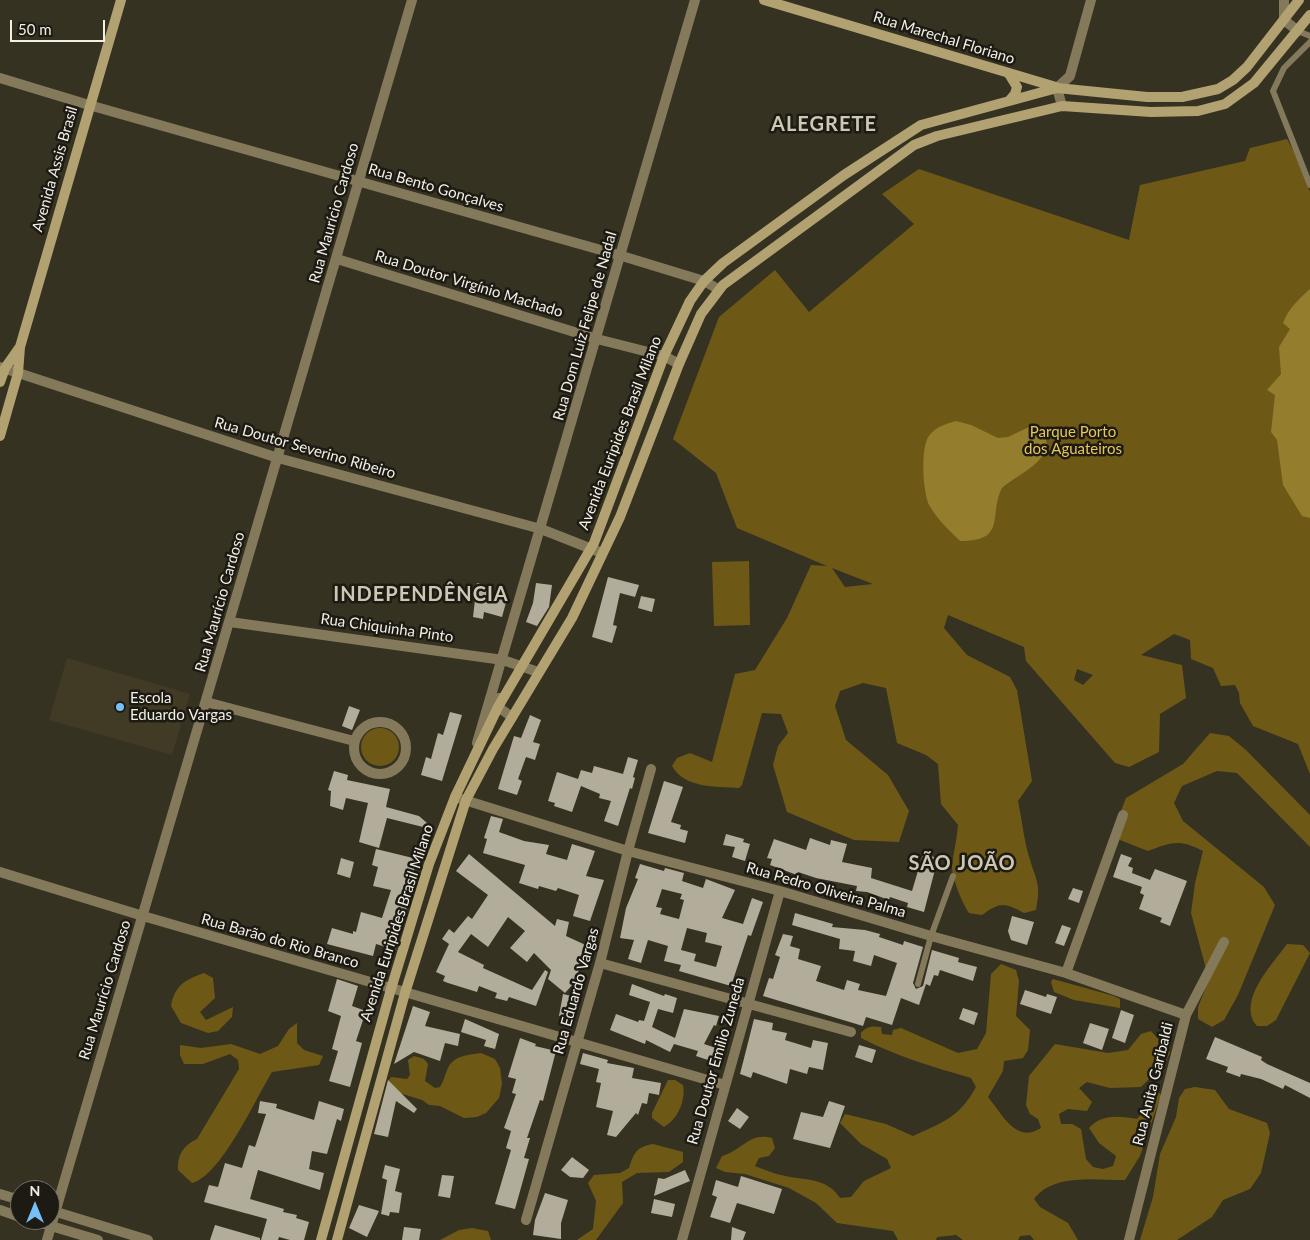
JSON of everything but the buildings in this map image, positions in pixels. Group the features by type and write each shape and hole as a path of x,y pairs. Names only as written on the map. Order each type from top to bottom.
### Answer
{"main road":[{"name":"Avenida Assis Brasil","path":"0,436 18,373 20,347 121,0"},
{"name":"Rua Marechal Floriano","path":"764,0 1057,88"},
{"name":"Avenida Euripides Brasil Milano","path":"321,1240 391,989 429,864 455,797 498,706 524,666 591,548 664,356 690,301 704,281 723,263 921,125 966,111 1057,88 1147,97 1182,97 1218,89 1247,67 1299,0"},
{"name":"Avenida Euripides Brasil Milano","path":"337,1240 405,993 466,800 538,672 572,618 620,517 700,314 718,289 914,145 937,136 1062,106 1152,112 1198,111 1225,104 1254,83 1310,15"},
{"path":"1008,101 1016,94 1017,87 1009,74"},
{"path":"804,205 814,218"},
{"name":"Avenida Assis Brasil","path":"0,382 2,367 20,347"},
{"path":"349,1140 364,1143"}],"street":[{"name":"Rua Maurício Cardoso","path":"60,1184 143,916 412,0"},
{"name":"Rua Dom Luiz Felipe de Nadal","path":"469,769 542,529 695,0"},
{"path":"1062,106 1057,88 1070,76 1091,0"},
{"path":"1284,0 1284,20 1298,31"},
{"name":"Rua Bento Gonçalves","path":"0,78 622,256 704,281 718,289"},
{"name":"Rua Doutor Virgínio Machado","path":"337,259 597,339 664,356 679,364"},
{"name":"Rua Doutor Severino Ribeiro","path":"2,367 278,458 542,529 602,553"},
{"name":"Rua Chiquinha Pinto","path":"230,622 503,660 538,672"},
{"name":"Rua Dom Luiz Felipe de Nadal","path":"498,706 503,660"},
{"path":"206,702 354,741"},
{"path":"498,706 512,717"},
{"path":"381,721 397,728 403,734 406,752 404,760 392,772 375,774 360,765 355,758 354,741 364,726 381,721"},
{"name":"Rua Eduardo Vargas","path":"526,1220 600,963 628,850 651,769"},
{"name":"Rua Pedro Oliveira Palma","path":"455,797 628,850 780,891 931,936 1066,973 1186,1015"},
{"path":"1066,973 1123,815"},
{"name":"Rua Barão do Rio Branco","path":"0,872 143,916 725,1086"},
{"name":"Rua Doutor Emilio Zuneda","path":"682,1240 780,891"},
{"name":"Rua Anita Garibaldi","path":"1129,1240 1186,1015 1224,942"},
{"path":"600,963 748,1002 851,1032"},
{"path":"60,1212 148,1240"},
{"path":"60,1229 98,1240"}],"lane":[{"path":"1298,31 1310,36"},
{"path":"1310,42 1284,68 1273,92 1280,114 1310,185"},
{"path":"918,984 931,936 953,876"}],"shaded area":[{"path":"1310,289 1310,518 1302,516 1283,485 1277,440 1271,432 1275,395 1267,390 1281,374 1279,347 1290,329 1283,323 1285,318 1294,304"},
{"path":"956,421 971,425 998,438 1008,437 1031,426 1039,426 1045,437 1046,447 1043,455 1037,463 1002,488 991,531 985,537 975,540 960,541 943,524 929,505 925,490 923,460 926,442 934,430"},
{"name":"Escola Eduardo Vargas","path":"67,658 190,694 172,755 49,720"}],"green space":[{"name":"Parque Porto dos Aguateiros","path":"1287,139 1302,166 1310,192 1310,297 1286,337 1310,507 1310,774 1298,744 1253,726 1240,703 1239,693 1235,685 1221,686 1213,668 1191,659 1190,640 1174,634 1141,655 1182,665 1186,698 1160,714 1159,752 1129,767 1115,763 1026,661 1024,647 948,615 944,628 967,655 1010,677 1017,690 1032,781 1018,801 1026,845 1038,884 1036,910 1024,913 1007,905 1002,905 982,915 969,913 966,909 952,869 958,825 941,804 938,764 926,755 897,743 886,688 863,683 840,691 835,706 846,740 888,775 909,811 899,842 854,840 787,812 773,765 778,746 788,733 781,714 762,713 742,785 739,788 693,783 678,773 672,766 677,758 690,753 712,762 735,674 755,670 787,618 811,565 827,566 737,528 716,473 673,439 719,317 775,270 809,312 914,224 882,194 919,169 1129,240 1140,185 1245,161 1250,148","holes":["832,568 873,584 845,587","1077,669 1093,675 1083,685 1074,680"]},
{"path":"749,561 750,625 714,626 712,562"},
{"path":"380,728 394,733 399,747 394,761 380,766 366,761 361,747 366,733"},
{"path":"1210,733 1229,736 1246,750 1310,815 1310,847 1237,773 1217,771 1182,786 1174,803 1183,821 1264,887 1275,905 1238,995 1224,1020 1212,1027 1198,1019 1198,1007 1209,980 1191,913 1195,883 1203,851 1176,843 1148,851 1115,838 1117,821 1126,798 1183,764"},
{"path":"1287,944 1303,945 1310,953 1276,1020 1267,1026 1257,1026 1252,1016 1251,1005 1254,994 1266,972"},
{"path":"1001,964 1016,970 1019,981 1016,1016 1030,1030 1028,1050 1023,1058 1004,1061 1003,1071 988,1097 1005,1119 1017,1130 1032,1132 1041,1128 1038,1119 1030,1114 1026,1105 1029,1076 1055,1044 1108,1053 1128,1050 1141,1034 1151,1031 1170,1052 1166,1062 1141,1087 1110,1088 1087,1082 1079,1088 1092,1102 1087,1111 1068,1109 1059,1114 1061,1124 1072,1124 1081,1129 1086,1159 1093,1167 1103,1169 1113,1166 1116,1156 1099,1143 1089,1128 1094,1123 1105,1118 1137,1119 1144,1111 1147,1092 1154,1088 1161,1095 1140,1156 1125,1180 1089,1179 1064,1182 1052,1185 1034,1199 1040,1207 1068,1223 1078,1240 1034,1240 1030,1235 1020,1236 1018,1240 963,1240 956,1235 937,1237 936,1240 898,1240 893,1231 837,1223 816,1203 789,1188 745,1174 725,1172 716,1168 722,1156 752,1139 757,1137 772,1138 775,1148 769,1156 759,1158 755,1166 781,1175 816,1181 829,1186 840,1198 851,1197 864,1181 891,1168 887,1159 861,1144 840,1123 845,1114 886,1124 913,1136 942,1123 957,1112 976,1087 971,1078 901,1056 861,1038 861,1033 868,1028 881,1027 882,1034 892,1035 893,1030 901,1028 958,1053 977,1049 986,1033 991,974"},
{"path":"204,973 213,978 215,998 200,1012 206,1020 233,1007 232,1017 218,1031 208,1033 181,1023 171,1006 175,993 182,984"},
{"path":"1053,979 1114,996 1120,999 1120,1008 1074,1000 1054,992 1051,982"},
{"path":"297,1023 297,1043 304,1050 323,1056 319,1065 272,1072 226,1152 203,1177 192,1183 178,1170 180,1156 188,1144 197,1139 239,1069 238,1060 230,1054 203,1064 184,1064 180,1055 180,1045 201,1048 231,1044 260,1054 278,1046 289,1029"},
{"path":"481,1053 495,1059 500,1068 502,1084 499,1098 486,1113 477,1117 464,1118 440,1106 429,1105 422,1100 390,1090 387,1083 391,1077 407,1079 410,1075 408,1060 414,1056 424,1059 428,1064 425,1081 435,1088 440,1087 448,1068 454,1060 462,1056"},
{"path":"668,1080 675,1080 683,1085 684,1091 680,1109 669,1124 664,1127 652,1118 652,1113"},
{"path":"1195,1087 1215,1090 1229,1109 1267,1123 1270,1133 1261,1173 1250,1189 1223,1200 1212,1217 1177,1240 1140,1240 1153,1197 1160,1154 1176,1117 1179,1098 1185,1089"},
{"path":"653,1144 683,1152 683,1162 669,1172 637,1173 622,1182 623,1203 596,1240 577,1240 593,1229 596,1201 588,1183 594,1175 620,1173 629,1168 634,1155 639,1149"},
{"path":"472,1228 488,1231 491,1240 440,1240 459,1230"}],"place":[{"name":"Escola Eduardo Vargas","path":"120,707"}],"district":[{"name":"ALEGRETE","path":"824,125"},
{"name":"INDEPENDÊNCIA","path":"421,595"},
{"name":"SÃO JOÃO","path":"962,864"}]}
